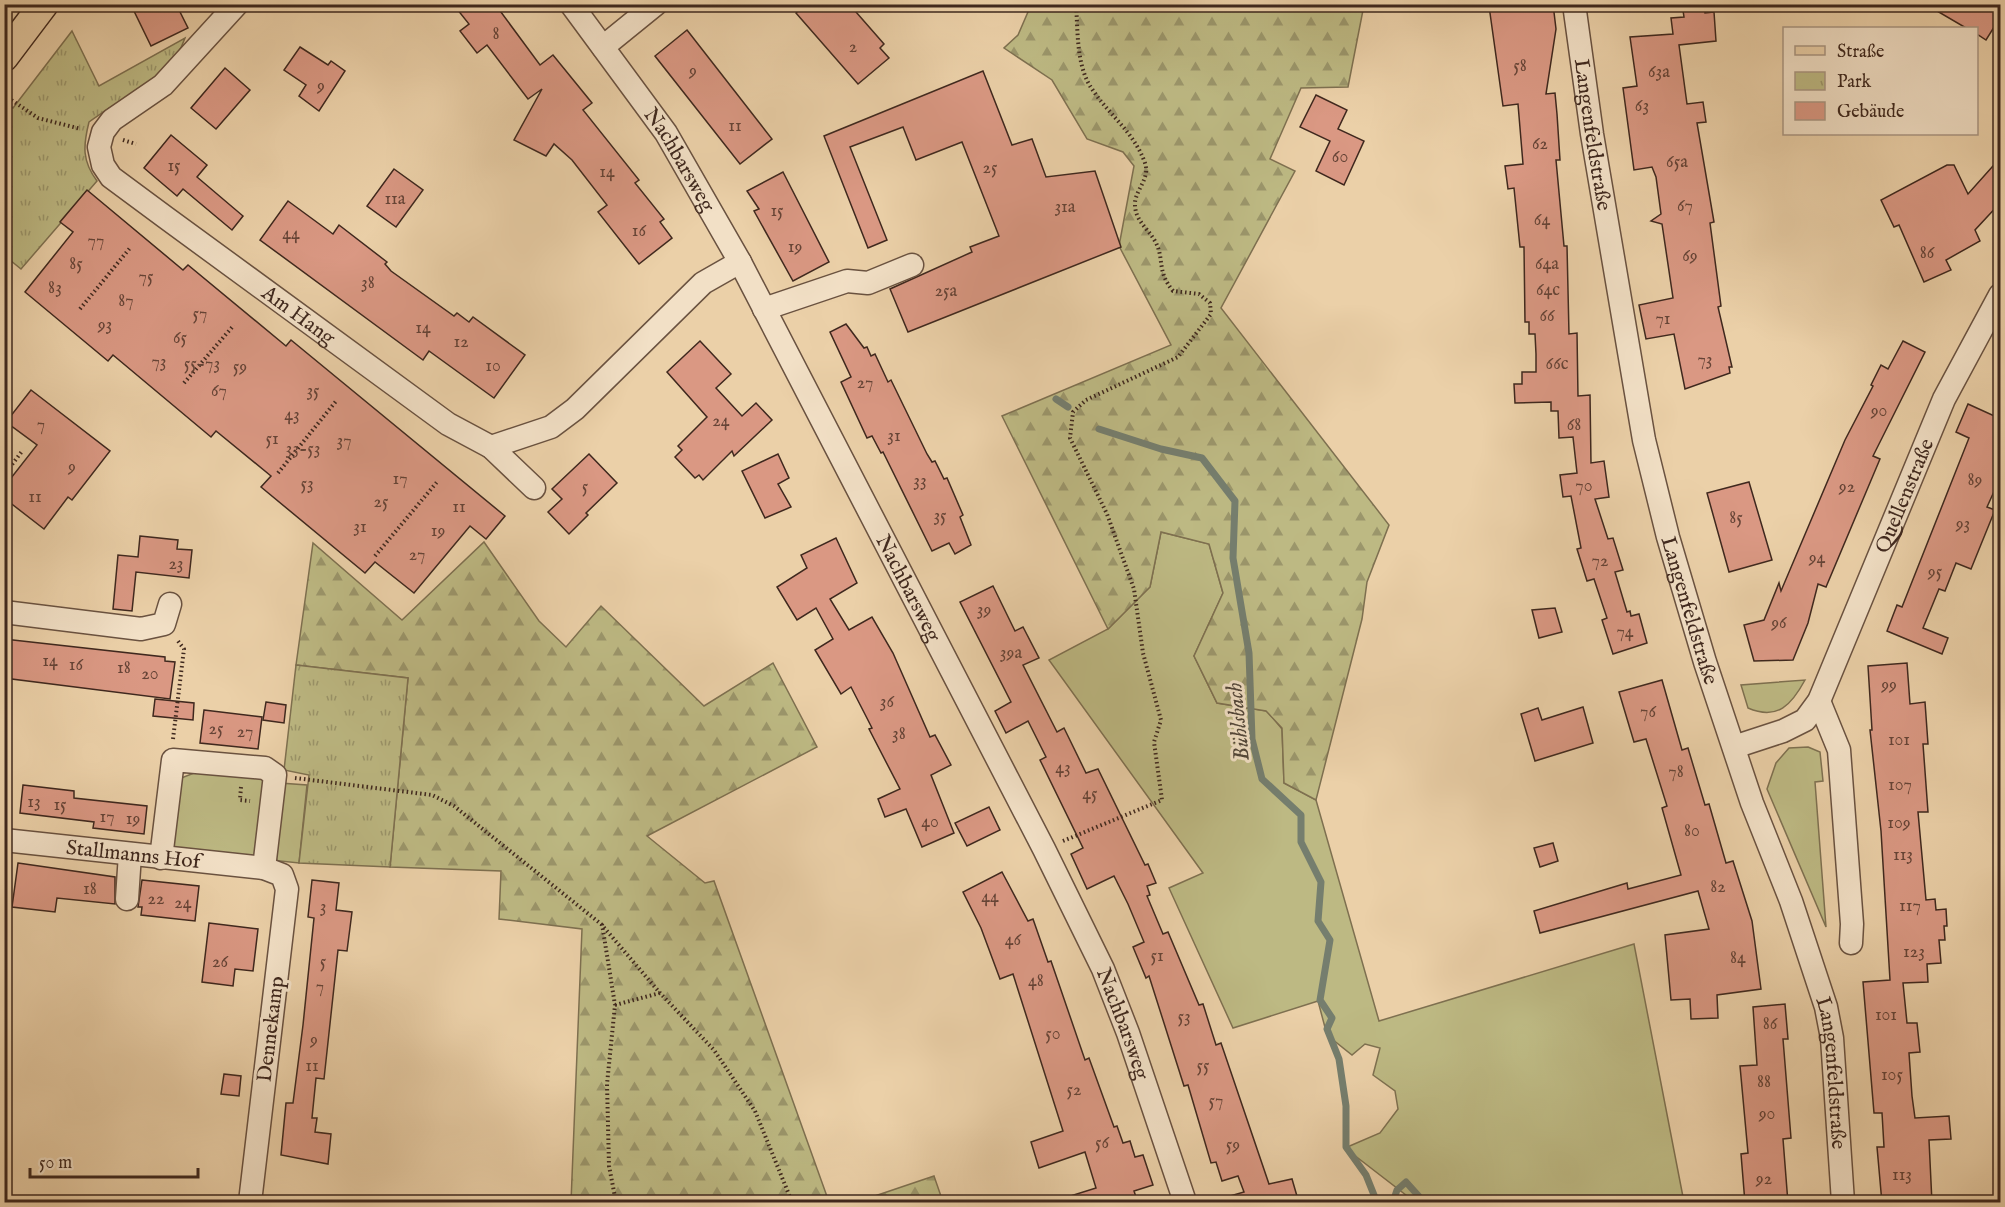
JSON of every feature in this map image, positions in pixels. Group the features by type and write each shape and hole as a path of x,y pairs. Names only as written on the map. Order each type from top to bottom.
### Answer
{"main road":[{"path":"4,57 44,4"}],"street":[{"path":"103,132 112,120 163,85 237,4"},
{"name":"Nachbarsweg","path":"571,4 666,133 740,262 1044,849 1103,969 1128,1033 1185,1203"},
{"path":"603,47 656,4"},
{"name":"Langenfeldstraße","path":"1574,4 1593,146 1644,440 1668,537 1734,747 1752,803 1791,901 1826,1007 1832,1038 1843,1203"},
{"name":"Am Hang","path":"103,132 99,147 103,165 111,177 448,424 490,447 534,488"},
{"path":"490,447 520,439 559,421 575,409 703,283 740,262"},
{"path":"764,309 847,281 868,283 912,265"},
{"name":"Quellenstraße","path":"1734,747 1783,731 1805,720 1819,701 1944,399 2001,295"},
{"path":"4,612 141,629 167,614"},
{"path":"1819,701 1839,750 1852,924 1851,944"},
{"path":"161,858 173,760 265,768 275,775 264,867"},
{"name":"Stallmanns Hof","path":"4,840 264,867"},
{"path":"127,899 130,854"},
{"name":"Dennekamp","path":"249,1203 287,889 282,875 264,867"}],"path":[{"path":"1044,849 1162,800 1154,742 1161,720 1143,653 1134,589 1107,514 1070,438 1073,412 1086,400 1178,357 1211,314 1210,303 1199,294 1173,291 1163,278 1156,243 1136,215 1136,200 1146,178 1146,165 1130,132 1091,88 1079,53 1076,4"},
{"path":"4,95 38,118 66,127 103,132 136,144"},
{"path":"80,309 130,248"},
{"path":"184,383 234,325"},
{"path":"278,473 337,400"},
{"path":"4,475 23,450"},
{"path":"375,556 437,482"},
{"path":"167,614 184,649 171,749 173,760"},
{"path":"275,775 432,795 454,806 602,924 660,993 714,1050 754,1111 792,1203"},
{"path":"602,924 615,1005 607,1083 609,1166 616,1203"},
{"path":"615,1005 660,993"}],"green space":[{"path":"1031,5 1364,5 1348,87 1301,88 1270,159 1295,171 1221,308 1389,525 1367,582 1362,619 1316,800 1284,783 1282,728 1266,711 1217,703 1194,656 1223,593 1209,544 1161,532 1150,587 1108,629 1002,416 1171,345 1119,246 1134,166 1123,152 1087,139 1052,80 1004,48 1018,35"},
{"path":"72,31 99,86 185,38 179,52 158,75 89,122 85,153 92,174 97,181 21,269 5,256 4,110 8,105 13,108"},
{"path":"1161,532 1209,544 1223,593 1194,656 1217,703 1267,711 1282,729 1284,783 1316,800 1379,1021 1634,944 1684,1202 1415,1202 1345,1148 1380,1133 1398,1109 1395,1091 1373,1075 1380,1048 1365,1044 1352,1055 1327,1035 1318,1001 1233,1028 1169,888 1203,873 1049,660 1108,629 1150,587"},
{"path":"484,542 539,621 566,647 601,606 704,706 773,663 817,747 647,836 705,883 714,881 829,1202 571,1202 582,929 499,919 501,871 390,867 408,678 296,665 313,543 402,620"},
{"path":"296,665 408,678 390,867 299,863 309,775 284,770"},
{"path":"1805,680 1789,703 1776,711 1768,712 1748,708 1741,685"},
{"path":"1808,747 1820,752 1823,781 1815,782 1826,927 1767,789 1776,763 1789,748"},
{"path":"207,768 260,774 266,782 307,785 299,863 169,849 176,780"},
{"path":"934,1176 943,1202 857,1202"}],"building":[{"path":"142,4 176,4 188,28 151,46 133,9"},
{"path":"453,4 495,4 540,65 553,55 592,103 583,110 639,180 635,183 664,219 660,222 672,238 639,264 598,212 607,205 572,160 554,144 546,156 514,140 542,89 528,99 487,45 477,53 460,31 469,24"},
{"path":"805,4 849,4 884,44 880,48 889,58 858,84 796,13"},
{"path":"1553,4 1556,29 1546,94 1555,93 1560,160 1556,160 1564,246 1567,246 1569,334 1577,333 1578,396 1590,395 1591,463 1604,461 1609,497 1595,499 1608,539 1613,538 1623,570 1615,572 1627,612 1630,611 1631,616 1639,614 1647,643 1613,654 1602,620 1607,618 1594,579 1587,581 1577,549 1581,548 1571,496 1563,497 1560,475 1577,473 1573,437 1559,438 1558,411 1551,411 1551,402 1515,403 1514,384 1522,384 1522,372 1536,372 1536,354 1535,334 1529,334 1529,322 1525,322 1524,247 1520,247 1514,188 1508,189 1505,166 1523,164 1518,104 1503,106 1489,6"},
{"path":"1682,4 1704,4 1705,13 1714,12 1716,41 1679,45 1687,104 1703,102 1706,122 1697,123 1714,222 1710,223 1721,306 1718,307 1732,367 1729,367 1730,373 1685,389 1674,334 1646,339 1639,305 1673,298 1662,224 1651,221 1661,214 1656,177 1652,167 1634,170 1623,88 1637,86 1630,37 1673,34 1671,18 1684,17"},
{"path":"1925,4 2001,4 2001,16 1986,40 1978,35 1978,27 1964,27"},
{"path":"687,30 772,139 740,164 655,56"},
{"path":"300,47 328,65 331,61 345,71 319,111 299,96 306,85 284,70"},
{"path":"225,68 250,90 216,129 191,108"},
{"path":"983,71 1012,145 1032,139 1046,177 1095,171 1121,247 908,332 890,289 972,252 970,247 999,236 962,142 916,160 903,127 850,147 887,240 868,248 824,136"},
{"path":"1316,95 1347,110 1338,129 1364,141 1344,185 1316,171 1330,141 1300,127"},
{"path":"171,135 207,165 197,177 243,216 232,230 183,189 177,196 144,168"},
{"path":"2001,157 2001,202 1975,230 1980,241 1946,260 1951,270 1924,282 1899,225 1894,227 1881,200 1947,165 1954,165 1968,194"},
{"path":"394,169 423,190 396,227 367,206"},
{"path":"783,172 829,262 793,281 754,211 759,209 747,191"},
{"path":"87,190 183,270 188,265 286,346 291,340 505,516 486,539 470,526 414,593 375,562 365,573 261,487 271,476 216,431 211,437 113,355 108,361 25,292 73,232 60,222"},
{"path":"288,201 333,234 339,225 387,262 385,264 391,271 454,316 457,313 469,322 473,317 525,355 494,398 429,351 423,360 260,240"},
{"path":"846,324 864,348 867,347 871,356 875,354 888,382 891,380 927,454 932,462 935,461 944,479 947,478 963,515 960,517 971,545 955,554 949,543 932,551 883,452 881,453 872,436 867,438 841,382 851,377 830,332"},
{"path":"700,341 731,374 716,388 742,416 756,403 772,420 734,456 732,451 703,480 699,475 695,478 675,457 682,450 678,446 707,417 667,372"},
{"path":"1903,341 1925,352 1873,456 1880,459 1826,587 1818,584 1808,623 1793,660 1754,661 1744,625 1764,620 1779,583 1781,591 1845,440 1873,386 1871,385 1881,365 1888,369"},
{"path":"31,390 110,451 72,500 68,497 44,529 4,498 4,487 37,445 6,422"},
{"path":"1968,404 2001,419 2001,476 1987,507 1995,510 1971,569 1956,563 1945,591 1939,589 1923,628 1948,638 1942,654 1887,631 1897,605 1902,607 1969,438 1956,432"},
{"path":"589,454 617,483 586,513 588,515 569,534 548,512 562,499 552,489"},
{"path":"778,454 789,478 778,484 791,507 765,518 742,471"},
{"path":"1749,482 1772,560 1729,572 1707,493"},
{"path":"140,536 178,540 177,549 192,550 189,578 136,572 132,611 113,609 118,555 138,557"},
{"path":"836,538 857,583 830,599 849,630 872,617 893,653 930,737 935,735 951,765 931,775 954,833 922,847 906,809 885,817 878,799 900,789 869,729 872,728 851,687 841,694 815,650 833,639 816,608 797,620 777,587 807,568 801,555"},
{"path":"993,586 1015,631 1023,627 1039,658 1023,665 1057,732 1064,728 1086,773 1098,769 1145,865 1148,864 1156,883 1147,886 1150,895 1147,896 1163,934 1168,932 1199,1005 1203,1004 1216,1045 1221,1043 1269,1184 1292,1179 1299,1203 1224,1203 1223,1198 1244,1192 1238,1176 1222,1181 1216,1162 1211,1163 1188,1085 1184,1086 1149,976 1146,978 1133,947 1144,942 1128,904 1114,876 1087,889 1071,854 1083,848 1040,760 1046,757 1028,721 1006,733 995,711 1011,702 960,602"},
{"path":"1555,608 1562,632 1539,638 1532,610"},
{"path":"4,639 165,657 165,661 175,662 170,699 4,678"},
{"path":"1907,663 1910,704 1925,702 1928,744 1923,744 1928,812 1918,812 1926,900 1935,899 1936,910 1946,909 1947,926 1944,926 1945,940 1939,940 1941,963 1927,964 1928,982 1903,983 1907,1023 1917,1023 1920,1052 1909,1053 1912,1096 1915,1118 1949,1116 1951,1139 1929,1140 1932,1203 1882,1203 1877,1147 1884,1147 1882,1113 1874,1113 1863,982 1890,980 1881,831 1870,730 1872,730 1868,666"},
{"path":"1662,680 1682,750 1688,748 1705,805 1709,804 1726,863 1733,861 1752,921 1761,989 1717,995 1718,1018 1691,1019 1690,999 1671,1000 1665,935 1709,929 1698,891 1540,933 1534,911 1627,883 1628,889 1681,875 1662,808 1667,806 1646,739 1634,742 1619,692"},
{"path":"155,699 194,703 193,720 153,716"},
{"path":"266,702 286,705 284,723 263,720"},
{"path":"1583,707 1593,743 1535,761 1521,714 1538,708 1542,720"},
{"path":"204,710 262,717 258,749 200,743"},
{"path":"23,785 74,791 74,798 147,806 144,834 93,828 94,822 20,813"},
{"path":"989,807 1000,830 967,846 955,823"},
{"path":"1553,843 1558,861 1540,867 1534,848"},
{"path":"18,863 115,877 115,904 57,898 55,912 12,907"},
{"path":"1002,872 1028,921 1033,919 1048,962 1051,961 1085,1060 1089,1058 1114,1127 1117,1126 1123,1143 1130,1141 1135,1157 1143,1155 1153,1185 1134,1191 1138,1203 1065,1203 1064,1198 1096,1188 1085,1152 1039,1168 1031,1142 1063,1131 1013,974 1000,979 981,928 963,892"},
{"path":"142,880 199,886 195,921 141,915 142,907 138,907"},
{"path":"312,880 339,883 336,910 352,912 347,951 338,950 324,1079 316,1078 312,1118 317,1118 315,1132 331,1134 328,1164 281,1155 286,1103 293,1103 303,1025 314,918 308,917"},
{"path":"209,923 258,929 253,971 235,969 233,986 202,982"},
{"path":"1785,1004 1788,1039 1783,1039 1791,1138 1783,1139 1788,1203 1745,1203 1741,1154 1748,1153 1740,1066 1757,1065 1753,1007"},
{"path":"224,1074 241,1076 239,1096 221,1094"}],"waterway":[{"name":"Bühlsbach","path":"1056,399 1068,407"},
{"name":"Bühlsbach","path":"1099,429 1161,449 1202,458 1235,501 1233,558 1249,653 1252,739 1262,779 1301,815 1301,842 1321,882 1318,921 1330,940 1320,1000 1332,1018 1327,1029 1339,1059 1346,1106 1346,1147 1366,1175 1376,1200 1380,1202"},
{"name":"Bühlsbach","path":"1393,1202 1397,1190 1406,1182 1424,1202"}]}
